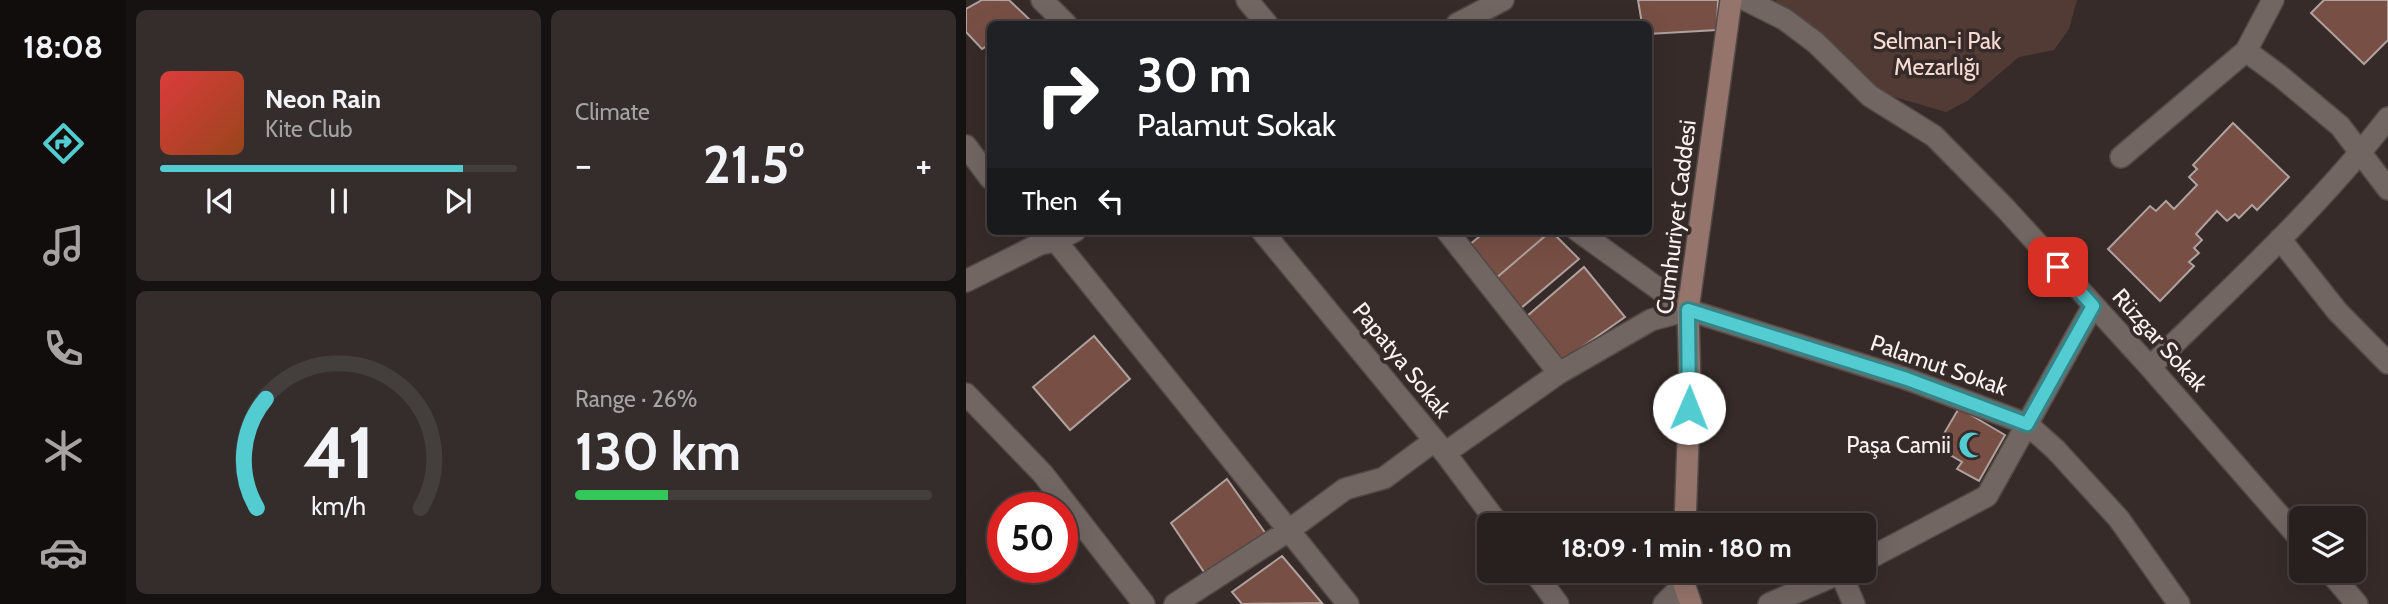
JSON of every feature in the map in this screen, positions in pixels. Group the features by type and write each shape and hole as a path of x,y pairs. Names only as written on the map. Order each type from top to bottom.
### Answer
{"main road":[{"name":"Cumhuriyet Caddesi","path":"1685,513 1690,385 1688,310 1731,0"}],"street":[{"path":"1042,0 1063,21"},
{"path":"1247,0 1264,21"},
{"path":"1463,21 1503,0"},
{"name":"Rüzgar Sokak","path":"1746,0 1784,19 1815,42 1870,96 1934,136 2005,208 2150,367 2289,526"},
{"path":"2121,157 2246,51 2273,0"},
{"path":"2246,51 2340,126 2388,189"},
{"path":"2150,367 2280,239 2361,153 2388,118"},
{"path":"966,146 987,174"},
{"name":"Papatya Sokak","path":"1265,235 1440,447 1490,513"},
{"path":"1450,235 1559,373"},
{"path":"1584,235 1688,310"},
{"path":"966,281 1042,239 1348,604"},
{"path":"2280,239 2337,311 2388,362"},
{"path":"1876,555 1987,496 2093,306"},
{"path":"1175,604 1287,531 1345,489 1384,478 1651,320 1688,310"},
{"name":"Palamut Sokak","path":"1688,310 1907,379 2027,424 2056,450 2119,519 2179,604"},
{"path":"966,394 1043,474 1144,604"},
{"path":"1543,583 1558,604"},
{"path":"1769,604 1818,583"},
{"path":"1847,583 1854,604"},
{"path":"2339,583 2357,604"},
{"path":"1664,604 1686,586"}],"green space":[{"name":"Selman-i Pak Mezarlığı","path":"1777,0 2077,0 2069,29 2054,50 2019,57 1967,101 1946,112 1881,93 1823,38 1774,3"}],"building":[{"path":"982,0 1009,0 1031,21 987,21 987,46 982,49 966,32 966,9"},
{"path":"1638,0 1718,0 1717,30 1652,34 1652,21 1642,21"},
{"path":"2324,0 2388,0 2388,40 2364,64 2311,13"},
{"path":"2233,123 2289,177 2257,210 2252,205 2239,218 2235,214 2227,221 2217,211 2196,234 2202,240 2194,248 2199,253 2189,262 2194,266 2160,301 2108,249 2150,206 2156,211 2166,201 2174,209 2197,185 2189,177 2197,169 2193,165"},
{"path":"1481,235 1546,235 1495,279 1468,246"},
{"path":"1546,235 1555,235 1579,259 1520,309 1495,279"},
{"path":"1584,267 1625,317 1559,363 1526,317"},
{"path":"1094,336 1130,379 1070,430 1033,387"},
{"name":"Paşa Camii","path":"1959,408 2005,435 1979,481 1957,469 1962,462 1947,453 1942,437"},
{"path":"1227,479 1266,534 1206,575 1171,523"},
{"path":"1282,556 1322,603 1242,604 1232,592"}],"place":[{"name":"Paşa Camii","path":"1972,445"}],"route":[{"path":"1689,408 1688,310 1907,379 2027,424 2093,306 2058,267"}]}
